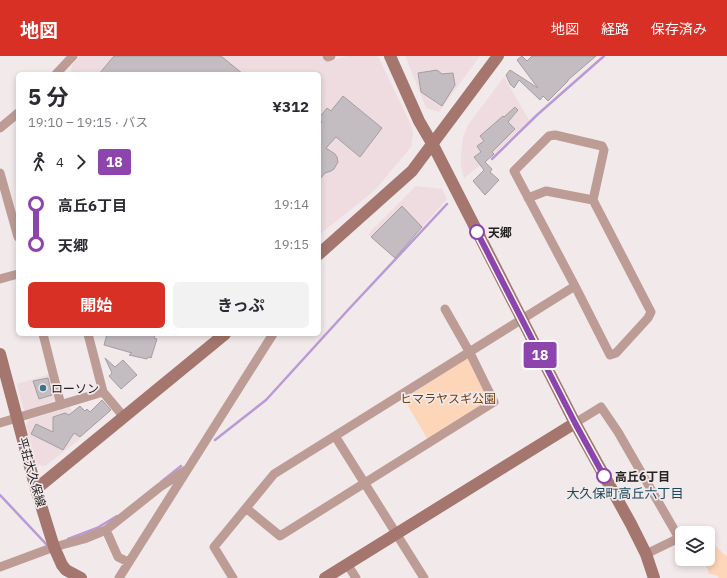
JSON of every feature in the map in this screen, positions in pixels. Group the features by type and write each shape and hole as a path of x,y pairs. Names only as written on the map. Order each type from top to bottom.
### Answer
{"main road":[{"path":"390,56 419,121 433,145 575,423 646,554 654,578"},
{"path":"321,252 412,171 433,145 498,56"},
{"path":"36,489 223,336"},
{"name":"平荘大久保線","path":"0,354 16,418 54,547 62,565 66,570 81,578"},
{"path":"325,578 575,423"}],"street":[{"path":"57,72 64,60 73,56"},
{"path":"327,56 331,56"},
{"path":"0,128 16,114"},
{"path":"555,135 602,146 604,150 593,200 651,312 648,318 616,353 610,355 528,198 514,171 549,136 555,135"},
{"path":"0,173 16,230"},
{"path":"528,198 546,191 593,200"},
{"path":"0,279 16,275"},
{"path":"233,578 214,547 274,474 470,353 521,319 575,286"},
{"path":"246,508 280,536 494,402 470,353 445,309"},
{"path":"44,336 61,405"},
{"path":"89,336 103,392 124,417"},
{"path":"119,578 273,336"},
{"path":"0,423 103,392"},
{"path":"575,423 601,407 618,432 678,538 646,554"},
{"path":"335,436 363,484 424,578"},
{"path":"0,567 54,547 84,539 106,530 160,487 189,468"},
{"path":"106,530 118,557 128,562"},
{"path":"347,564 356,578"}],"shaded area":[{"path":"80,56 320,56 328,62 347,56 378,56 411,125 413,133 411,147 375,190 321,233 321,72 72,72 72,65"},
{"path":"405,56 480,56 439,112 426,108"},
{"path":"504,77 529,120 495,153 479,137 495,154 464,178 461,166 463,137 468,125"},
{"path":"416,186 442,189 447,199 395,258 368,234"},
{"path":"50,374 56,400 27,412 24,410 17,384"},
{"path":"70,406 80,439 45,466 37,465 26,425 29,420"}],"green space":[{"name":"ヒマラヤスギ公園","path":"466,358 470,359 489,401 428,440 404,399"},
{"path":"715,545 727,556 727,578 719,578 716,575 709,574 706,566 715,566"}],"building":[{"path":"114,56 221,56 241,72 101,72"},
{"path":"522,56 527,61 532,56 596,56 568,80 548,101 543,96 540,100 519,80 514,88 510,84 506,75 510,70 538,88 517,60"},
{"path":"437,70 442,74 453,73 455,85 442,106 421,92 418,73"},
{"path":"343,96 382,128 360,157 336,137 326,148 335,154 338,162 334,169 325,173 321,178 321,116 327,108 331,111"},
{"path":"515,107 518,110 508,122 515,129 492,152 494,154 485,162 492,169 490,172 499,180 485,195 473,181 484,170 474,157 481,152 477,146 484,141 480,136"},
{"path":"402,206 422,227 395,258 371,237"},
{"path":"106,336 155,336 154,338 157,339 151,358 148,357 147,359 129,355 132,353 104,345"},
{"path":"105,358 115,367 123,360 137,375 121,389 109,376 112,373"},
{"path":"48,378 52,395 39,399 33,381"},
{"path":"102,400 111,410 80,437 74,433 63,450 31,434 36,424 53,432 53,417 65,413 69,415 80,406 85,411 87,409 90,412"}],"waterway":[{"path":"492,159 537,115 604,56"},
{"path":"215,440 266,400 447,204"},
{"path":"161,482 181,466"},
{"path":"0,495 47,545"},
{"path":"68,539 97,528 117,516"}],"bus line":[{"name":"18","path":"477,232 575,423 604,476"}],"place":[{"name":"天郷","path":"477,232"},
{"name":"ローソン","path":"43,388"},
{"name":"高丘6丁目","path":"604,476"}],"district":[{"name":"大久保町高丘六丁目","path":"625,493"}]}
